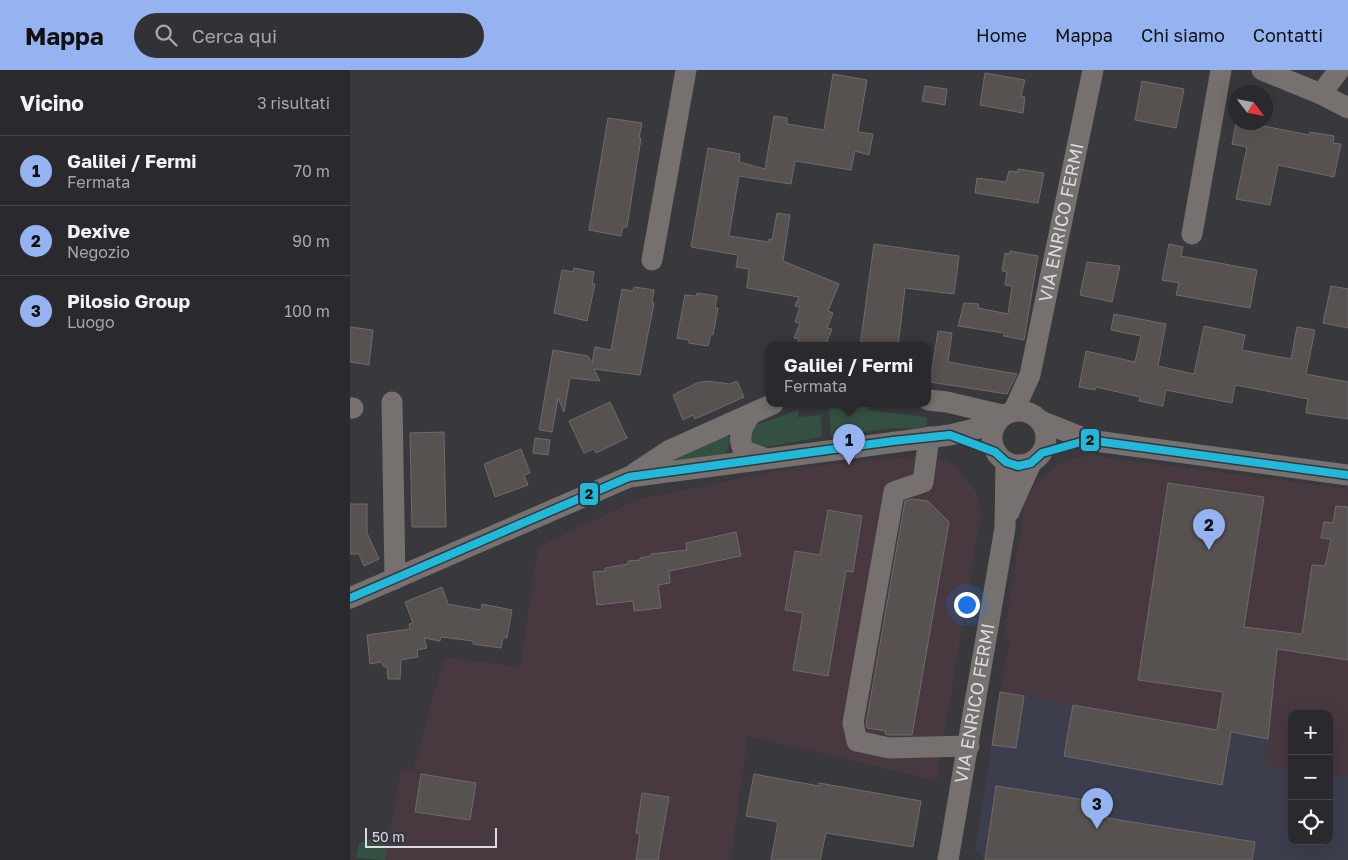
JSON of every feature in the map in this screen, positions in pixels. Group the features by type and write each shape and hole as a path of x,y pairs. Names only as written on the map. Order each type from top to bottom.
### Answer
{"street":[{"path":"652,260 686,70"},
{"name":"VIA ENRICO FERMI","path":"1004,416 1030,375 1093,70"},
{"path":"1192,234 1221,70"},
{"path":"1262,70 1321,94 1348,108"},
{"path":"1321,94 1338,70"},
{"name":"VIA ENRICO FERMI","path":"1030,375 1039,418"},
{"path":"931,400 947,402 1004,416"},
{"path":"392,402 395,579"},
{"path":"350,598 629,477 670,450 766,407"},
{"path":"629,477 940,436 1026,411 1088,440 1348,475"},
{"path":"751,414 744,423 740,445 744,452 764,458"},
{"path":"1000,457 991,438 1004,416"},
{"path":"1037,458 1047,437 1039,418"},
{"path":"940,436 1000,457 1018,466 1088,440"},
{"path":"940,436 923,482 894,492 853,723 857,741 889,748 969,746"},
{"name":"VIA ENRICO FERMI","path":"948,860 969,746 1006,517 1000,457"},
{"name":"VIA ENRICO FERMI","path":"1006,517 1037,458"}],"shaded area":[{"path":"927,455 948,461 960,470 976,492 981,512 937,781 748,736 731,860 385,860 401,769 413,771 444,657 520,667 538,547 636,500 783,469"},
{"path":"1088,455 1348,489 1348,777 1333,775 1333,710 1288,710 1288,768 1265,765 1267,739 1000,692 1010,641 1004,636 1024,509 1035,485 1055,467 1067,460"},
{"path":"1000,692 1268,739 1265,765 1288,768 1288,845 1333,845 1333,775 1348,777 1348,860 983,860 984,856 975,851"}],"green space":[{"path":"868,407 870,410 927,417 926,429 890,428 831,437 829,409"},
{"path":"798,410 798,417 821,415 822,437 749,450 753,426"},
{"path":"728,436 732,439 725,454 659,467 688,451"},
{"path":"390,832 385,860 356,858 359,843"}],"building":[{"path":"985,73 1025,80 1021,96 1025,97 1023,113 980,105"},
{"path":"833,74 867,80 858,132 873,134 869,155 855,151 851,170 795,161 791,184 739,176 729,236 769,242 769,239 772,240 777,213 790,215 783,261 839,284 828,311 833,313 827,328 832,329 827,342 798,342 799,339 794,338 800,323 795,322 800,307 795,306 799,297 747,288 749,269 736,267 738,255 691,247 708,148 740,154 739,162 765,169 774,116 787,118 787,124 824,130"},
{"path":"1142,81 1184,89 1176,128 1135,120"},
{"path":"925,86 947,89 945,105 922,101"},
{"path":"608,118 642,123 627,227 623,227 621,236 589,230"},
{"path":"1273,128 1309,135 1310,132 1334,136 1333,143 1341,144 1334,177 1278,165 1270,205 1236,199 1247,147 1232,144 1235,130 1273,130"},
{"path":"1018,169 1044,173 1038,203 975,193 977,178 1006,182 1009,171 1018,172"},
{"path":"874,244 959,256 954,294 905,288 898,342 861,342"},
{"path":"1169,244 1183,247 1181,256 1257,270 1250,308 1176,295 1179,283 1162,280"},
{"path":"1010,251 1038,256 1024,340 1004,336 1004,333 958,326 964,303 979,304 978,308 1008,314 1012,286 1005,285 1007,272 1002,271 1005,253 1010,254"},
{"path":"1087,262 1120,266 1112,302 1080,295"},
{"path":"574,268 594,272 592,284 595,284 587,321 554,313 562,270 573,272"},
{"path":"1331,286 1348,289 1348,328 1323,323"},
{"path":"634,287 654,290 652,303 654,303 640,375 594,369 600,381 570,378 564,412 558,398 552,432 539,430 553,350 588,356 592,363 595,347 611,350 622,289 633,291"},
{"path":"697,293 717,296 715,308 718,308 713,335 711,334 708,346 689,343 689,340 677,338 685,295 696,296"},
{"path":"1114,314 1166,324 1158,366 1194,374 1204,326 1245,335 1242,350 1291,359 1297,327 1315,330 1306,374 1348,382 1348,419 1306,413 1308,399 1235,385 1232,403 1166,390 1163,406 1139,401 1140,397 1096,387 1095,390 1079,387 1086,351 1135,362 1141,336 1111,330"},
{"path":"350,327 373,330 369,365 350,362"},
{"path":"938,331 952,333 948,362 1017,374 1007,394 931,382"},
{"path":"707,381 730,384 737,381 744,397 695,419 693,415 683,420 673,395 697,383"},
{"path":"610,402 627,438 596,453 594,449 584,453 569,421"},
{"path":"444,432 446,527 412,527 410,433"},
{"path":"535,438 550,440 548,455 533,453"},
{"path":"521,449 530,473 524,475 528,485 495,497 484,464"},
{"path":"1168,483 1264,497 1244,627 1302,634 1312,565 1325,566 1331,539 1321,538 1324,522 1333,523 1336,506 1348,507 1348,660 1277,649 1268,739 1231,732 1222,785 1064,756 1073,705 1217,730 1223,692 1138,680"},
{"path":"912,499 928,501 949,522 912,735 890,735 885,734 886,731 867,728 866,724 905,501"},
{"path":"350,504 367,504 367,533 379,559 364,566 359,554 350,554"},
{"path":"828,510 862,516 853,572 846,571 828,676 793,670 803,613 785,610 795,551 820,555"},
{"path":"736,532 741,556 669,571 670,583 658,585 661,608 634,611 633,601 597,605 593,572 605,571 605,568 628,564 628,561 640,560 640,558 651,556 651,554 687,550 686,543"},
{"path":"442,587 448,604 481,610 482,604 512,610 507,638 503,637 501,648 473,644 473,641 441,637 440,641 424,638 427,648 417,650 418,657 401,660 400,679 388,679 387,667 384,667 381,662 370,664 367,635 410,629 409,624 413,623 405,602"},
{"path":"1000,692 1024,696 1016,748 992,745"},
{"path":"421,774 476,783 470,820 415,812"},
{"path":"754,774 921,801 913,847 826,833 820,860 771,860 778,822 746,816"},
{"path":"996,786 1091,801 1089,815 1255,842 1252,860 985,860"},
{"path":"642,793 669,797 658,860 636,860 640,834 636,833"}],"transit line":[{"name":"2","path":"350,598 629,477 893,441 950,435 995,452 1006,462 1018,466 1031,463 1042,453 1088,440 1348,475"}],"place":[{"name":"Galilei / Fermi","path":"849,465"},
{"name":"Dexive","path":"1209,550"},
{"name":"Pilosio Group","path":"1097,829"}]}
